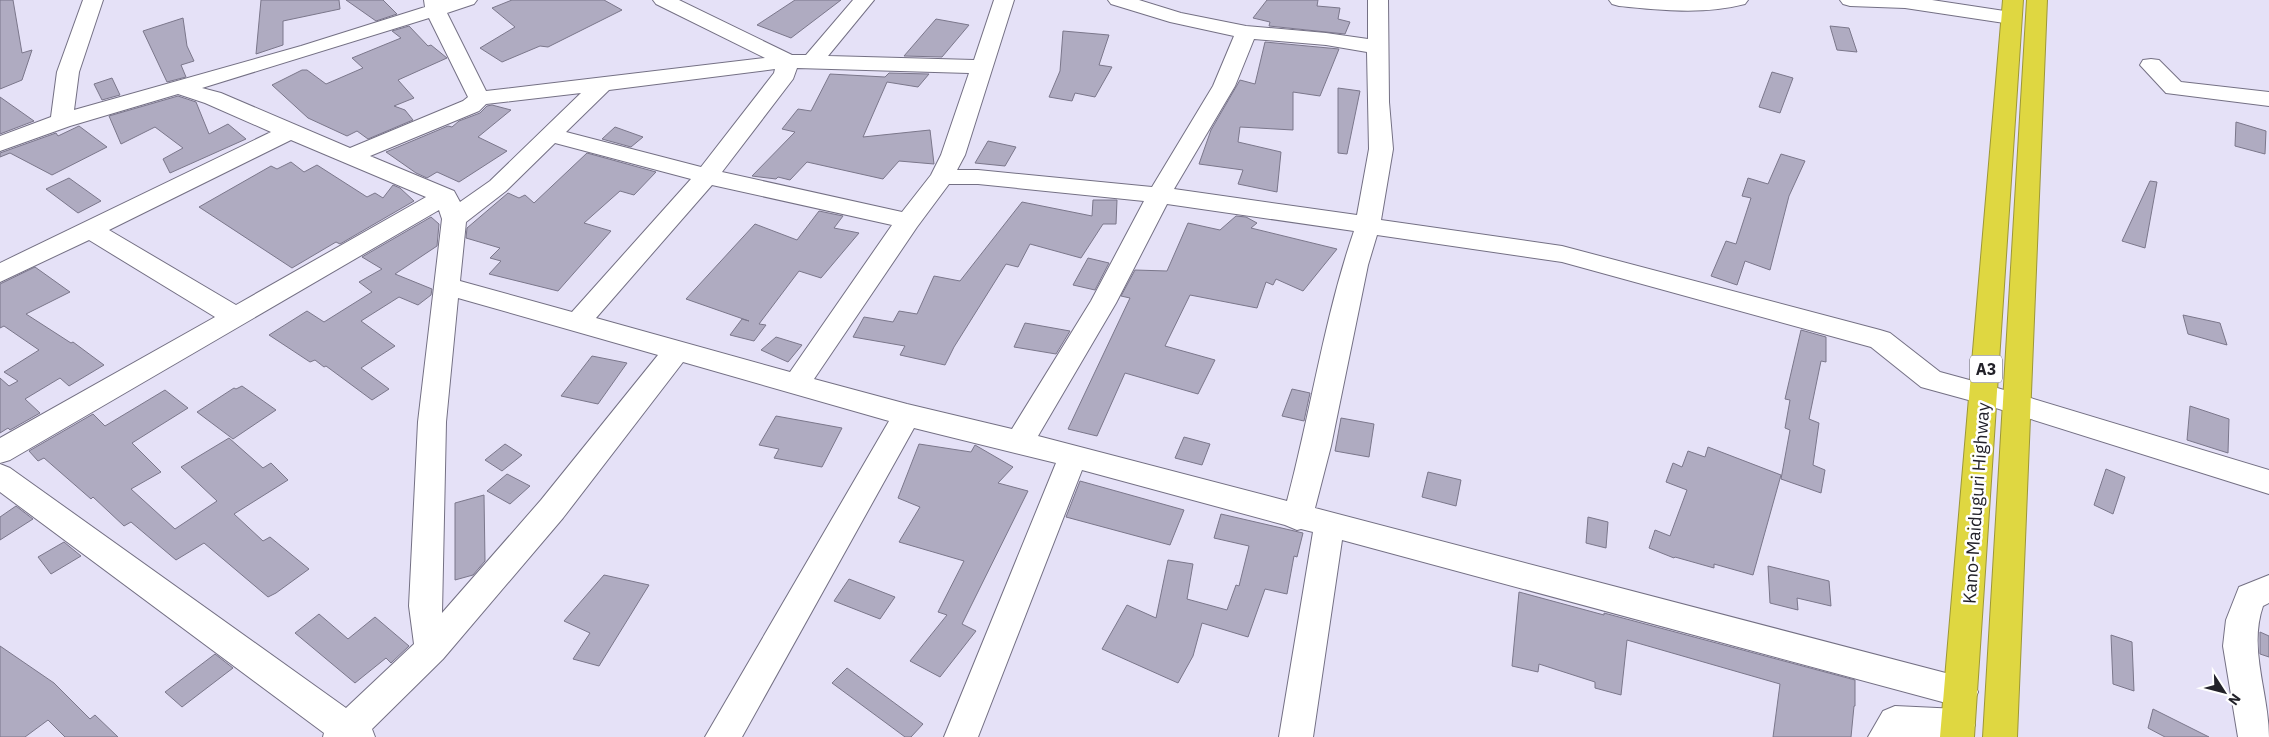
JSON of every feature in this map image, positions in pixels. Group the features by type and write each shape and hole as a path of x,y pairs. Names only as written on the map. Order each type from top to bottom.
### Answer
{"highway":[{"name":"Kano-Maiduguri Highway","path":"2000,737 2037,0"},
{"name":"Kano-Maiduguri Highway","path":"1958,731 2012,9"}],"street":[{"path":"62,121 68,72 93,0"},
{"path":"0,144 62,121 180,88 435,5 467,0"},
{"path":"663,0 788,61"},
{"path":"813,60 864,0"},
{"path":"796,384 908,221 942,177 953,155 1004,0"},
{"path":"1118,0 1177,18 1246,32 1379,47"},
{"path":"1297,518 1316,446 1355,265 1368,225 1381,149 1378,102 1378,0"},
{"path":"1619,0 1695,6 1728,3 1738,0"},
{"path":"1850,0 2012,9"},
{"path":"435,5 480,98"},
{"path":"1018,442 1103,303 1159,195 1224,86 1246,32"},
{"path":"351,156 471,106 480,98 602,85 788,61 813,60 982,67"},
{"path":"577,323 707,176 785,74 788,61"},
{"path":"2150,64 2174,88 2269,99"},
{"path":"0,452 234,316 498,186 602,85"},
{"path":"180,88 213,98 290,132 351,156 450,208"},
{"path":"0,273 290,132"},
{"path":"550,135 707,176 908,221"},
{"path":"942,177 978,177 1159,195 1562,254 1880,340 1931,380 1984,394 2269,482"},
{"path":"431,649 425,606 432,422 447,286 450,208"},
{"path":"90,229 234,316"},
{"path":"447,286 907,415 1018,442 1297,518 1961,692"},
{"path":"0,476 349,735 431,649 552,509 676,351"},
{"path":"722,737 738,714 907,415"},
{"path":"961,737 1073,457"},
{"path":"1296,737 1329,526"},
{"path":"2255,737 2240,646 2242,620 2250,597 2269,589"},
{"path":"1885,737 1895,722 1958,731"}],"building":[{"path":"0,0 13,0 22,53 32,50 22,80 0,89"},
{"path":"261,0 339,0 340,9 283,21 283,45 256,54"},
{"path":"346,0 383,0 397,14 376,21"},
{"path":"512,0 604,0 622,10 548,47 540,46 502,62 480,48 515,27 492,8"},
{"path":"795,0 841,0 791,38 757,25"},
{"path":"1267,0 1318,0 1317,6 1340,8 1338,19 1350,22 1345,34 1269,26 1270,22 1253,18"},
{"path":"183,18 187,46 194,61 181,65 186,77 167,82 143,31"},
{"path":"936,19 969,25 942,57 904,56"},
{"path":"409,26 428,46 431,45 447,58 398,80 414,98 394,106 405,110 413,120 368,139 357,131 347,136 308,118 272,85 302,70 307,70 326,84 363,68 352,58 401,38 392,31"},
{"path":"1830,26 1849,28 1857,52 1837,50"},
{"path":"1063,31 1109,35 1099,65 1112,67 1095,97 1075,93 1072,101 1049,97 1060,71"},
{"path":"1265,42 1339,49 1320,96 1293,92 1293,130 1240,127 1238,142 1281,152 1277,192 1238,184 1243,170 1199,164 1211,130 1240,80 1255,84"},
{"path":"1772,72 1793,78 1780,113 1759,107"},
{"path":"889,73 929,74 918,87 887,82 863,137 930,130 934,164 899,161 883,179 807,162 790,180 778,177 776,179 752,176 795,132 782,129 798,109 811,111 830,74 885,77"},
{"path":"112,78 120,95 102,100 94,84"},
{"path":"1338,88 1360,91 1347,154 1338,153"},
{"path":"178,96 196,102 209,134 228,124 246,139 170,173 163,159 183,148 155,127 121,144 109,116"},
{"path":"0,97 34,121 0,134"},
{"path":"492,105 511,110 478,137 507,151 459,182 437,172 427,178 416,173 386,152 448,126 452,127 459,121 480,113 487,106"},
{"path":"2236,122 2266,131 2265,154 2235,146"},
{"path":"79,126 107,147 52,175 10,153 0,157 0,153 56,133 58,136"},
{"path":"615,127 643,137 631,147 602,139"},
{"path":"988,141 1016,147 1005,166 975,163"},
{"path":"587,153 656,172 634,195 620,191 584,223 611,231 558,291 489,274 501,261 490,258 500,248 466,238 467,228 508,193 519,198 525,195 534,203"},
{"path":"1781,154 1805,161 1789,196 1770,270 1745,261 1737,285 1711,276 1726,241 1736,244 1751,198 1742,196 1748,178 1768,184"},
{"path":"291,162 304,172 317,165 367,197 375,193 383,198 393,185 400,188 414,201 340,244 336,242 292,268 199,207 271,166 277,169"},
{"path":"69,178 101,201 78,213 46,189"},
{"path":"2150,181 2157,182 2145,248 2122,241"},
{"path":"1093,200 1117,200 1116,224 1103,224 1081,258 1030,244 1018,267 1006,264 954,347 945,365 900,355 905,346 853,337 864,317 893,322 899,311 917,314 934,276 960,281 1022,202 1092,216"},
{"path":"819,211 843,216 834,228 859,233 821,278 799,271 759,324 766,325 754,341 730,335 742,319 749,321 686,299 755,224 797,240"},
{"path":"1236,216 1246,217 1257,223 1251,228 1337,249 1303,291 1276,279 1273,285 1266,282 1257,308 1190,295 1165,346 1215,360 1198,394 1125,373 1097,436 1068,429 1130,298 1121,296 1135,270 1167,271 1188,223 1220,230"},
{"path":"431,217 439,224 437,246 395,274 432,289 431,295 418,305 399,297 361,321 395,346 361,368 389,389 372,400 326,366 324,367 315,360 310,362 269,335 307,311 324,322 372,292 359,282 382,269 362,257"},
{"path":"1088,258 1109,263 1095,290 1073,285"},
{"path":"35,267 70,292 26,314 71,343 73,342 104,365 69,386 60,378 25,399 40,413 10,430 8,428 0,433 0,378 9,386 18,381 4,372 39,350 4,326 0,328 0,284"},
{"path":"2183,315 2220,323 2227,345 2188,334"},
{"path":"1025,323 1070,331 1056,354 1014,347"},
{"path":"1801,330 1826,337 1826,362 1821,361 1809,419 1819,423 1813,465 1825,470 1821,493 1781,479 1790,430 1785,428 1790,400 1785,399"},
{"path":"776,337 802,345 788,362 761,350"},
{"path":"592,356 627,363 598,404 561,396"},
{"path":"242,386 276,410 233,439 197,412 234,388"},
{"path":"1292,389 1310,393 1304,421 1282,416"},
{"path":"165,390 188,408 132,443 161,472 131,489 175,529 217,501 181,467 229,438 263,468 271,463 288,480 234,514 263,541 270,537 309,569 276,593 268,597 204,543 176,560 131,522 124,526 93,497 91,499 44,458 38,461 29,451 93,414 105,426"},
{"path":"2190,406 2229,419 2228,453 2187,440"},
{"path":"776,416 842,428 822,467 774,458 779,449 759,445"},
{"path":"1341,418 1374,424 1369,457 1335,451"},
{"path":"1184,437 1210,444 1202,465 1175,458"},
{"path":"505,444 522,455 502,471 485,460"},
{"path":"919,444 971,452 975,445 1013,467 998,483 1028,491 962,624 976,631 940,677 910,661 947,615 938,612 964,561 899,542 920,507 898,498"},
{"path":"1708,447 1781,475 1753,575 1714,564 1714,568 1674,558 1649,548 1655,530 1670,536 1687,490 1666,482 1673,463 1682,467 1688,451 1705,457"},
{"path":"2106,469 2125,477 2113,514 2094,505"},
{"path":"1428,472 1461,480 1456,506 1422,497"},
{"path":"507,474 530,486 510,504 487,491"},
{"path":"1080,481 1184,510 1170,545 1066,517"},
{"path":"484,495 485,561 473,575 455,580 455,503"},
{"path":"16,506 33,519 0,540 0,517"},
{"path":"1221,514 1303,533 1297,557 1294,556 1287,594 1265,589 1248,637 1202,623 1193,656 1178,683 1102,649 1127,605 1156,618 1168,560 1193,564 1187,599 1227,610 1236,585 1239,586 1249,546 1214,538"},
{"path":"1588,517 1608,522 1606,548 1586,543"},
{"path":"64,542 81,556 51,574 38,557"},
{"path":"1768,566 1829,581 1831,606 1797,598 1798,610 1770,603"},
{"path":"604,575 649,585 599,666 573,659 590,633 564,621"},
{"path":"849,579 895,597 880,619 834,601"},
{"path":"1519,592 1855,680 1855,706 1851,737 1773,737 1780,684 1627,640 1621,695 1595,688 1595,682 1539,664 1538,672 1512,666"},
{"path":"319,614 348,639 375,617 409,646 391,663 386,658 355,683 295,633"},
{"path":"2260,632 2269,636 2269,657 2260,654"},
{"path":"2111,635 2132,642 2134,691 2113,684"},
{"path":"0,646 54,683 90,719 95,715 118,737 65,737 48,720 25,737 0,737"},
{"path":"215,654 233,668 182,707 165,692"},
{"path":"847,668 923,724 911,737 905,737 832,683"},
{"path":"2153,709 2209,737 2165,737 2148,728"}]}
